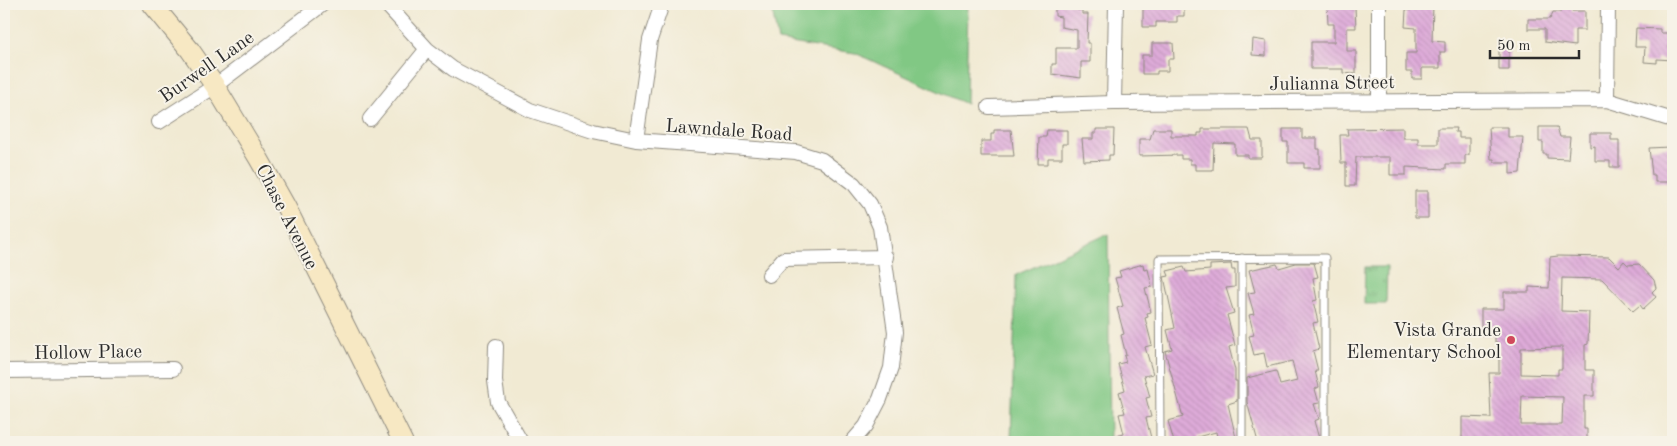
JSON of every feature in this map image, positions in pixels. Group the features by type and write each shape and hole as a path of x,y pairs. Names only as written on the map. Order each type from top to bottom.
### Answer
{"main road":[{"name":"Chase Avenue","path":"152,4 190,50 215,86 286,207 403,442"}],"street":[{"name":"Burwell Lane","path":"159,122 215,86 323,4"},
{"name":"Lawndale Road","path":"386,4 427,49 478,85 530,110 592,131 636,140 782,150 822,160 845,175 870,204 880,226 886,257 895,332 894,350 880,399 857,441"},
{"path":"636,140 650,40 662,4"},
{"path":"1114,103 1116,4"},
{"path":"1379,4 1379,101"},
{"path":"1607,100 1608,4"},
{"path":"370,119 427,49"},
{"name":"Julianna Street","path":"988,107 1114,103 1607,100 1673,120"},
{"path":"769,276 784,259 886,257"},
{"path":"496,346 495,381 498,402 521,442"},
{"name":"Hollow Place","path":"4,371 173,369"}],"lane":[{"path":"1160,442 1159,259 1242,258 1324,258 1324,442"},
{"path":"1242,258 1242,442"}],"green space":[{"path":"771,4 968,4 966,104 855,53 778,41"},
{"path":"1108,234 1110,442 1011,442 1016,275"},
{"path":"1365,267 1387,267 1386,304 1364,304"}],"building":[{"path":"1055,4 1077,4 1077,10 1082,10 1082,14 1088,14 1087,43 1090,43 1090,62 1081,62 1081,78 1052,74 1052,64 1056,64 1056,48 1077,48 1077,30 1061,27 1061,17 1055,16"},
{"path":"1152,4 1184,4 1184,16 1177,16 1177,22 1156,22 1156,27 1143,27 1143,8 1152,8"},
{"path":"1327,4 1349,4 1349,7 1355,7 1356,28 1347,28 1347,51 1356,51 1356,74 1343,73 1343,69 1311,69 1311,42 1334,42 1334,24 1328,24"},
{"path":"1416,4 1433,4 1432,41 1445,42 1445,52 1440,52 1440,68 1422,68 1422,79 1412,79 1412,72 1406,72 1406,53 1416,53 1416,28 1405,27 1406,10 1411,10 1411,7 1415,7"},
{"path":"1561,4 1572,4 1572,11 1585,11 1585,30 1575,30 1575,46 1545,42 1545,29 1528,29 1528,19 1550,19 1553,12 1561,12"},
{"path":"1636,28 1660,29 1660,33 1670,33 1669,48 1673,49 1673,60 1657,59 1657,63 1644,62 1645,47 1635,47"},
{"path":"1253,39 1266,41 1266,56 1252,55"},
{"path":"1152,43 1173,43 1174,59 1168,59 1168,71 1157,71 1157,74 1142,74 1142,55 1152,55"},
{"path":"1499,47 1509,47 1509,70 1499,70"},
{"path":"1489,127 1508,127 1508,137 1523,137 1520,173 1510,174 1510,162 1494,162 1494,159 1491,159"},
{"path":"1539,127 1557,127 1560,137 1570,137 1568,159 1547,158 1547,154 1543,154 1543,142 1539,142"},
{"path":"1403,128 1403,138 1418,138 1418,144 1438,144 1438,128 1456,128 1455,132 1459,132 1459,138 1469,138 1469,155 1465,155 1465,164 1446,164 1446,169 1406,167 1406,175 1390,175 1390,157 1356,157 1355,186 1346,186 1346,163 1341,163 1340,135 1348,135 1347,129"},
{"path":"1096,129 1114,129 1113,155 1109,155 1109,160 1084,161 1082,139 1093,139 1093,133 1096,133"},
{"path":"1153,129 1171,129 1171,136 1198,136 1198,133 1202,133 1202,129 1249,129 1252,140 1262,140 1262,156 1261,158 1248,158 1248,155 1235,155 1235,144 1214,143 1213,170 1195,170 1195,164 1190,164 1190,159 1181,159 1181,155 1139,156 1139,139 1150,139"},
{"path":"1283,129 1302,129 1302,138 1317,138 1317,149 1320,149 1320,168 1304,168 1304,163 1288,163 1288,142 1283,142"},
{"path":"994,130 1011,130 1014,156 981,156 981,141 991,141 991,134 994,134"},
{"path":"1047,130 1067,130 1067,144 1062,144 1062,158 1048,158 1048,164 1038,164 1039,137 1046,137"},
{"path":"1590,133 1611,133 1611,140 1619,140 1619,167 1610,167 1610,161 1595,161 1595,146 1590,147"},
{"path":"1669,147 1669,157 1673,157 1673,182 1655,182 1655,175 1652,175 1649,148"},
{"path":"1415,191 1428,191 1428,218 1415,218"},
{"path":"1550,257 1609,257 1619,267 1624,261 1628,265 1639,264 1654,280 1656,288 1652,292 1656,297 1643,309 1640,305 1633,311 1602,279 1562,278 1561,311 1589,312 1588,344 1585,345 1585,370 1594,370 1594,396 1584,396 1584,429 1587,429 1587,442 1462,442 1462,417 1491,418 1489,373 1499,373 1499,343 1495,343 1495,335 1481,335 1481,309 1504,309 1504,292 1529,292 1529,287 1549,288","holes":["1562,347 1562,369 1558,369 1558,375 1521,374 1521,348","1522,396 1563,397 1562,425 1521,425"]},
{"path":"1296,263 1314,263 1318,277 1313,278 1317,300 1313,301 1318,322 1313,323 1319,349 1313,351 1318,371 1315,371 1319,387 1315,389 1319,403 1314,404 1319,419 1314,421 1320,442 1258,442 1247,402 1247,378 1276,371 1280,385 1297,381 1292,361 1267,367 1264,353 1254,355 1249,336 1254,335 1249,315 1254,314 1248,293 1255,292 1249,270 1277,264 1279,268"},
{"path":"1143,264 1144,270 1148,269 1152,287 1145,288 1151,312 1147,313 1148,317 1145,318 1152,345 1145,347 1153,374 1144,376 1150,397 1146,398 1151,417 1146,418 1151,438 1142,442 1104,442 1103,439 1124,434 1119,414 1125,413 1119,392 1125,390 1118,364 1126,362 1124,356 1126,355 1121,335 1124,334 1117,308 1123,306 1115,278 1121,277 1119,271"},
{"path":"1231,264 1232,270 1235,270 1235,287 1226,288 1234,313 1227,315 1235,345 1229,347 1235,370 1235,381 1237,381 1237,401 1228,404 1237,442 1218,442 1216,432 1197,437 1199,442 1174,442 1168,421 1183,417 1165,351 1172,349 1167,330 1175,328 1164,277 1169,276 1167,271 1184,267 1186,272 1210,270 1210,265"}],"place":[{"name":"Vista Grande Elementary School","path":"1511,340"}]}
